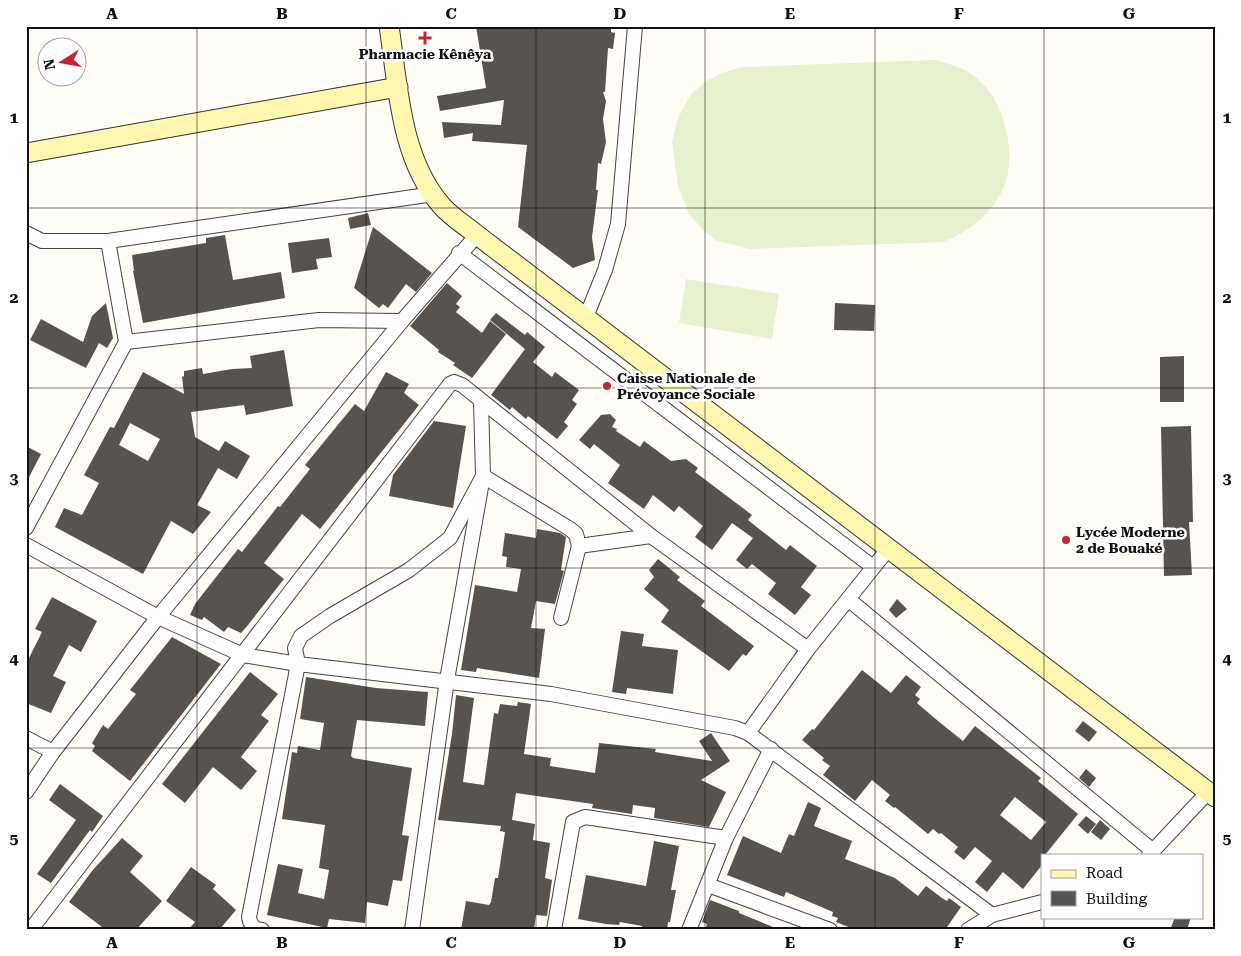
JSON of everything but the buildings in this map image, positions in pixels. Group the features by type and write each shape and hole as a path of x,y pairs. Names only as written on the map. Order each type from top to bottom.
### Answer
{"street":[{"path":"389,26 406,133 416,163 443,207 477,235 1213,794 1151,853 848,599"},
{"path":"586,317 605,270 618,224 635,26"},
{"path":"26,154 398,87"},
{"path":"26,233 42,240 108,240 434,194"},
{"path":"26,792 53,752 158,617 402,321 477,235"},
{"path":"26,528 126,342 108,240"},
{"path":"459,254 873,566"},
{"path":"126,342 319,320 402,321"},
{"path":"32,927 450,384 458,382 651,536 808,649"},
{"path":"412,930 447,680 483,476 481,401"},
{"path":"483,476 576,534 579,546 560,618"},
{"path":"262,930 256,929 250,923 249,917 298,664 295,648 301,636 330,616 410,570 450,538 483,476"},
{"path":"579,546 651,536"},
{"path":"26,545 158,617 243,655 298,664 447,680 551,694 748,732 992,915"},
{"path":"748,732 808,649 889,548"},
{"path":"26,738 53,752"},
{"path":"689,930 726,838 771,749"},
{"path":"554,930 573,822 585,817 726,838"},
{"path":"708,885 830,930"},
{"path":"968,930 992,915 1041,902"}],"green space":[{"path":"936,60 967,72 983,84 998,107 1008,137 1009,168 1006,182 1000,195 983,217 960,234 943,242 749,249 718,241 704,231 689,214 678,187 672,142 678,118 691,94 708,80 722,73 742,67"},
{"path":"686,279 779,294 772,339 679,323"}],"place":[{"name":"Pharmacie Kênêya","path":"425,38"},
{"name":"Caisse Nationale de Prévoyance Sociale","path":"607,386"},
{"name":"Lycée Moderne 2 de Bouaké","path":"1066,540"}]}
